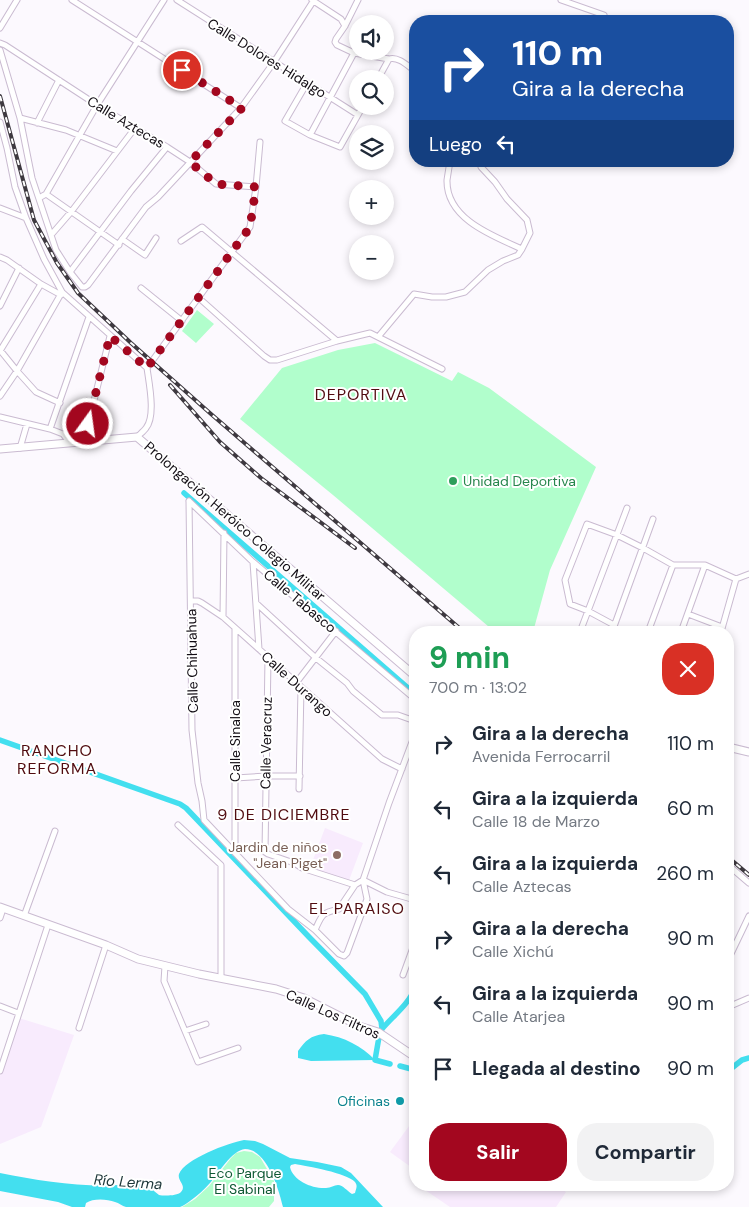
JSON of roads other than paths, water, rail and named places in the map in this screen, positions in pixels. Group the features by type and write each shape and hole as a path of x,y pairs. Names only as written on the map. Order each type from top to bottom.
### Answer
{"street":[{"path":"0,28 18,0"},
{"path":"72,0 242,108"},
{"path":"39,198 46,194 97,106 164,0"},
{"name":"Calle Dolores Hidalgo","path":"176,0 349,110"},
{"path":"0,50 20,118 32,178 56,250 82,287 88,285 146,207 158,197 242,108 313,0 341,19 345,26"},
{"path":"349,51 337,45 335,42 358,0"},
{"path":"561,0 604,15"},
{"name":"Calle Aztecas","path":"0,43 97,106 190,162 216,184 256,187"},
{"path":"394,58 409,67"},
{"path":"310,135 350,60"},
{"path":"37,123 59,80"},
{"path":"307,83 285,121 310,135 340,148 358,115"},
{"path":"20,118 66,130 117,151"},
{"path":"0,122 16,187 26,218 62,294"},
{"path":"51,235 71,212 134,128"},
{"path":"147,368 250,227 260,142"},
{"path":"70,272 167,147"},
{"path":"449,167 447,182 451,199 459,212 474,225 522,249"},
{"path":"378,337 414,294 446,297 465,292 488,270 518,255 522,249 530,233 527,220 481,167"},
{"path":"46,194 118,245"},
{"path":"0,208 26,218"},
{"path":"182,241 202,227 338,341"},
{"path":"122,239 145,255 156,238"},
{"path":"0,257 41,284 62,294 147,368 151,413 148,427 137,436"},
{"path":"0,306 19,268"},
{"path":"41,284 0,351 36,392 60,403"},
{"path":"141,288 182,321"},
{"path":"0,396 17,371 62,294"},
{"path":"199,298 270,360 276,360 370,333 442,369"},
{"path":"50,429 89,317"},
{"path":"84,441 110,336"},
{"path":"0,417 50,429 62,434 70,443"},
{"path":"20,448 27,424"},
{"name":"Prolongación Heróico Colegio Militar","path":"0,449 137,436 409,671"},
{"name":"Calle Tabasco","path":"189,500 254,562 409,694"},
{"name":"Calle Chihuahua","path":"189,500 192,730 198,783 204,820 235,853"},
{"path":"582,626 627,508"},
{"path":"653,519 643,548 614,625 570,604 565,580 588,524 617,535 643,548 673,565 705,565 736,579 749,574"},
{"path":"223,617 224,533"},
{"path":"254,562 258,649"},
{"path":"650,626 673,565"},
{"path":"683,626 705,565"},
{"path":"723,626 736,579"},
{"name":"Calle Durango","path":"191,601 202,602 223,617 382,760 402,769"},
{"path":"256,603 316,658 348,683 353,692 382,715 398,715 409,719"},
{"path":"688,614 714,626"},
{"name":"Calle Sinaloa","path":"235,628 235,853"},
{"path":"296,682 336,631"},
{"name":"Calle Veracruz","path":"268,658 265,852 302,868 355,885"},
{"path":"299,789 301,687"},
{"path":"734,748 749,752"},
{"path":"235,853 288,909 315,930 339,954 344,956 348,954 367,900 363,880 409,750"},
{"path":"235,778 300,776"},
{"path":"178,825 221,865 221,978"},
{"path":"24,916 55,831"},
{"path":"734,870 749,883"},
{"path":"315,930 322,915 328,911 339,909 355,885 363,880"},
{"path":"363,880 388,892 409,898"},
{"path":"0,918 2,908"},
{"name":"Calle Los Filtros","path":"2,908 138,959 276,989 304,998 359,1026 378,1032 409,1053"},
{"path":"734,947 749,916"},
{"path":"0,1071 48,925"},
{"path":"79,1028 106,946"},
{"path":"402,975 409,957"},
{"path":"166,966 164,981 198,1062 238,1048"},
{"path":"734,1004 749,997"},
{"path":"0,1006 18,1013"},
{"path":"185,1031 206,1024"}],"water":[{"path":"324,1034 339,1037 352,1043 364,1050 375,1060 311,1061 298,1058 298,1051 306,1041 312,1037"},
{"path":"244,1140 255,1141 290,1158 341,1167 351,1173 383,1207 283,1207 275,1181 266,1163 253,1151 245,1149 235,1153 203,1190 180,1207 126,1207 112,1201 92,1200 86,1203 85,1207 72,1207 58,1202 0,1191 0,1173 74,1184 119,1185 144,1183 152,1186 159,1195 174,1195 183,1190 179,1174 183,1168 208,1152","holes":["295,1164 336,1173 351,1179 356,1185 355,1193 352,1194 340,1185 321,1188 304,1183 292,1172 290,1167"]}],"waterway":[{"path":"184,493 409,689"},
{"path":"0,740 180,804 186,808 365,994 381,1021 382,1029"},
{"path":"382,1029 409,999"},
{"path":"379,1037 375,1060 390,1064"},
{"path":"734,1066 742,1060 749,1058"},
{"path":"400,1066 409,1068"}],"railway":[{"path":"0,96 34,220 57,263 78,293 211,414 457,626"},
{"path":"170,385 220,442 261,478 355,548"},
{"path":"734,862 749,875"}],"place":[{"name":"Unidad Deportiva","path":"453,481"},
{"name":"Jardin de niños \"Jean Piget\"","path":"337,855"},
{"name":"Oficinas","path":"400,1101"}],"district":[{"name":"DEPORTIVA","path":"361,394"},
{"name":"RANCHO REFORMA","path":"57,759"},
{"name":"9 DE DICIEMBRE","path":"284,814"},
{"name":"EL PARAISO","path":"357,908"}],"park label":[{"name":"Eco Parque El Sabinal","path":"245,1182"}],"water label":[{"name":"Río Lerma","path":"128,1182"}]}
